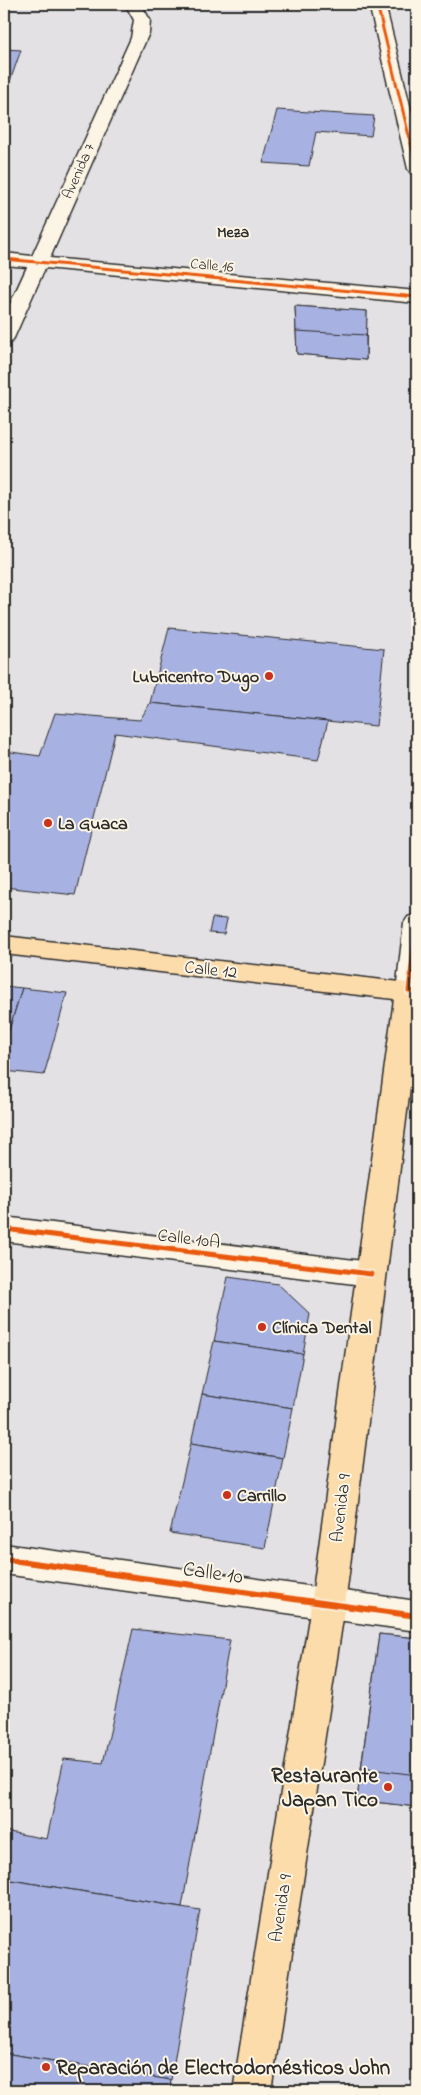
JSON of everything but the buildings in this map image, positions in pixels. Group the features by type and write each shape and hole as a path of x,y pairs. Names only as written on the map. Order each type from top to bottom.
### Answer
{"main road":[{"name":"Calle 12","path":"4,945 413,992"},
{"name":"Avenida 9","path":"252,2091 328,1605 371,1274 413,992"}],"street":[{"name":"Avenida 7","path":"4,338 143,26 142,18 133,4"},
{"path":"378,4 417,169"},
{"name":"Calle 16","path":"4,259 417,297"},
{"name":"Avenida 9","path":"413,992 417,923"},
{"name":"Calle 10A","path":"4,1230 371,1274"},
{"name":"Calle 10","path":"4,1559 417,1616"}],"cycle path":[{"path":"377,4 417,169"},
{"path":"4,259 417,297"},
{"path":"417,923 409,991 417,992"},
{"path":"4,1229 371,1274"},
{"path":"4,1559 417,1616"}],"place":[{"name":"Lubricentro Dugo","path":"269,676"},
{"name":"La Guaca","path":"48,823"},
{"name":"Clínica Dental","path":"262,1327"},
{"name":"Carrillo","path":"227,1495"},
{"name":"Restaurante Japan Tico","path":"388,1787"},
{"name":"Reparación de Electrodomésticos John","path":"46,2067"}],"district":[{"name":"Meza","path":"233,231"}]}
